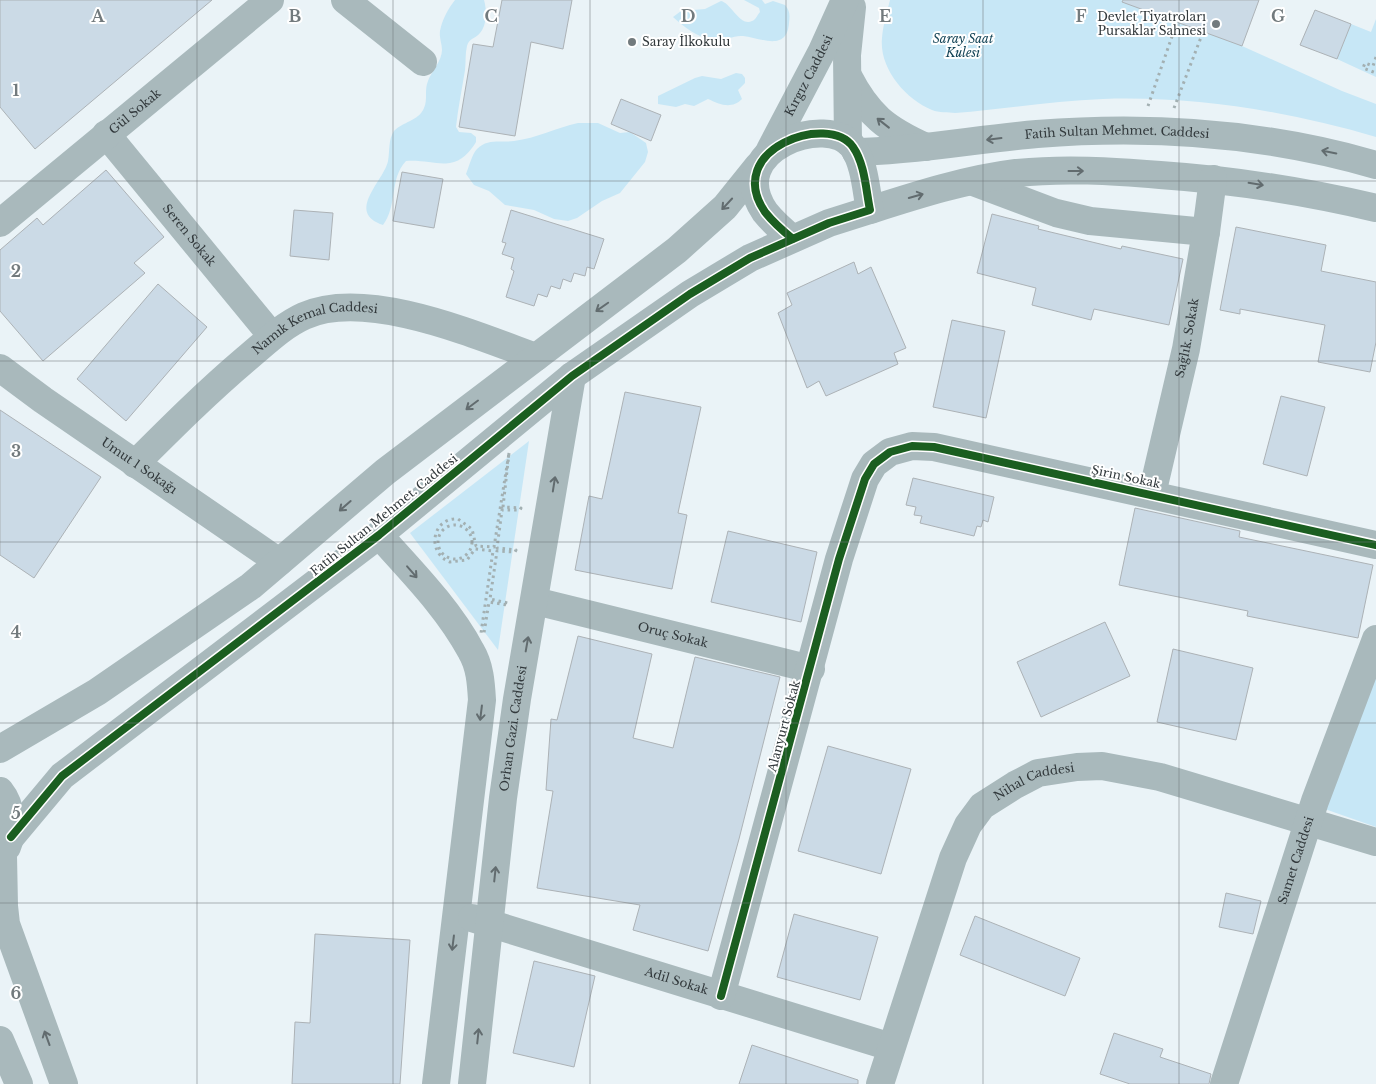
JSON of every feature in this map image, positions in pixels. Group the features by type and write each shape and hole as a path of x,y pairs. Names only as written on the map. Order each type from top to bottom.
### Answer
{"street":[{"name":"Gül Sokak","path":"0,223 270,0"},
{"path":"345,0 423,62"},
{"name":"Kırgız Caddesi","path":"764,158 822,51 845,0"},
{"name":"Kırgız Caddesi","path":"852,0 846,72 852,147"},
{"path":"846,72 860,99 882,124 926,147"},
{"name":"Fatih Sultan Mehmet. Caddesi","path":"0,749 96,692 251,586 385,472 620,295 684,243 725,207 764,158 786,140 807,134 833,136 852,147 926,147 1037,134 1152,131 1253,138 1342,155 1376,165"},
{"name":"Seren Sokak","path":"106,134 272,336"},
{"path":"852,147 863,174 870,210"},
{"path":"764,158 758,197 765,212 793,239"},
{"name":"Fatih Sultan Mehmet. Caddesi","path":"5,851 62,776 380,535 572,376 697,290 750,258 829,223 918,195 1014,174 1047,171 1097,171 1213,179 1288,189 1376,208"},
{"name":"Sağlık. Sokak","path":"1152,494 1186,349 1213,179"},
{"path":"973,182 1048,210 1090,221 1206,232"},
{"name":"Namık Kemal Caddesi","path":"135,464 209,391 272,336 304,316 357,307 442,323 536,357"},
{"name":"Umut 1 Sokağı","path":"0,368 135,464 279,562"},
{"name":"Orhan Gazi. Caddesi","path":"472,1084 515,717 572,376"},
{"name":"Şirin Sokak","path":"874,464 890,452 912,446 934,447 1376,545"},
{"name":"Alanyurt Sokak","path":"721,996 811,669 839,559 865,479 874,464"},
{"path":"380,535 432,595 472,651 480,676 482,700 436,1084"},
{"name":"Oruç Sokak","path":"535,602 811,669"},
{"name":"Samet Caddesi","path":"1224,1084 1308,820 1376,638"},
{"name":"Nihal Caddesi","path":"880,1084 953,858 968,825 982,806 1038,773 1077,767 1102,766 1160,777 1376,842"},
{"path":"0,791 10,815 5,851 4,906 6,924 64,1084"},
{"name":"Adil Sokak","path":"457,912 721,996 891,1047"},
{"path":"0,1040 19,1084"}],"path":[{"path":"1152,131 1177,22"},
{"path":"1152,131 1203,32"},
{"path":"1376,57 1372,66 1365,63 1362,68 1376,73"},
{"path":"509,453 509,459 502,507 521,508 520,510 502,510 497,548 516,550 516,552 497,551 490,600 508,603 507,605 490,602 484,633 481,633 493,551 476,549 468,560 450,562 438,554 434,543 434,536 436,530 446,521 458,519 472,529 476,546 494,548 509,453"},
{"path":"453,524 462,525 471,534 472,546 465,556 453,559 446,556 440,550 438,538 445,528 453,524"}],"green space":[{"path":"455,0 484,0 486,8 486,17 482,30 469,41 467,46 456,127 459,132 471,133 476,137 476,142 461,159 453,162 445,164 406,161 397,176 391,209 383,225 372,219 367,212 367,204 388,161 389,146 394,131 418,116 424,108 429,78 442,54 441,27"},
{"path":"744,0 762,0 765,4 773,1 785,5 789,11 790,18 784,38 772,41 735,36 713,40 692,32 673,17 681,11 705,9 721,1 740,18 748,22 755,19 760,12 759,8"},
{"name":"Saray Saat Kulesi","path":"890,0 1121,0 1242,46 1342,91 1376,104 1376,137 1275,113 1241,107 1172,100 1103,99 955,113 935,111 912,98 889,71 882,49 882,38"},
{"path":"1376,19 1376,77 1337,59 1351,24 1371,32"},
{"path":"736,73 742,74 745,78 745,83 738,90 742,99 734,104 725,105 708,99 694,106 685,104 676,107 658,104 658,96 695,78 702,76 721,79"},
{"path":"578,123 598,123 620,133 630,132 646,143 648,152 645,162 620,193 602,201 577,218 568,221 554,219 534,210 505,205 489,191 474,185 466,174 475,151 486,143 522,140"},
{"path":"529,441 498,650 410,533"},
{"path":"1376,677 1376,827 1322,808"}],"building":[{"path":"0,0 212,0 35,149 0,107"},
{"path":"502,0 572,0 563,49 531,42 515,136 459,127 473,44 493,47"},
{"name":"Devlet Tiyatroları Pursaklar Sahnesi","path":"1123,0 1259,0 1242,46 1122,2"},
{"path":"1315,10 1351,24 1337,59 1300,45"},
{"path":"621,99 661,115 651,141 611,124"},
{"path":"106,170 164,237 134,263 145,273 43,361 0,311 0,250 37,218 43,225"},
{"path":"402,172 443,179 434,228 393,221"},
{"path":"294,210 333,213 329,260 290,256"},
{"path":"511,210 604,239 594,269 587,267 585,276 574,273 571,282 563,279 560,289 551,286 547,297 538,294 534,306 506,297 514,271 511,269 514,258 502,254 506,243 502,242"},
{"path":"992,214 1039,226 1038,229 1121,249 1122,246 1183,259 1169,325 1094,309 1091,320 1032,305 1036,288 977,273"},
{"path":"1236,227 1326,245 1321,271 1376,282 1376,342 1370,372 1318,362 1325,325 1240,309 1240,314 1220,310"},
{"path":"854,262 858,274 871,267 906,348 894,353 898,364 826,396 819,381 807,388 778,313 792,305 787,293"},
{"path":"158,284 207,327 126,421 77,379"},
{"path":"952,320 1005,331 986,418 933,407"},
{"path":"625,392 701,407 678,513 687,515 672,589 575,570 589,496 602,499"},
{"path":"1281,396 1325,407 1307,476 1263,464"},
{"path":"0,410 101,477 34,578 0,555"},
{"path":"913,478 994,497 988,522 983,520 981,527 977,526 974,536 920,523 922,516 914,515 916,507 906,505"},
{"path":"1135,508 1240,531 1239,537 1373,565 1358,638 1247,616 1248,611 1119,585"},
{"path":"728,531 817,552 801,622 711,602"},
{"path":"1105,622 1130,676 1041,717 1017,662"},
{"path":"578,636 652,654 633,738 673,748 695,657 780,677 739,839 708,951 633,930 640,905 537,888 553,791 546,790 551,719 557,720"},
{"path":"1173,649 1253,668 1236,740 1157,722"},
{"path":"828,746 911,769 881,874 798,851"},
{"path":"1226,893 1261,901 1253,934 1219,927"},
{"path":"794,914 878,937 860,1000 777,977"},
{"path":"975,916 1080,958 1065,996 960,955"},
{"path":"315,934 410,940 400,1084 292,1084 295,1022 310,1023"},
{"path":"534,961 595,976 574,1067 513,1053"},
{"path":"1114,1033 1163,1049 1160,1057 1211,1074 1209,1084 1130,1084 1100,1074"},
{"path":"752,1045 858,1080 858,1084 739,1084"}],"cycle path":[{"path":"11,837 62,776 379,535 572,376 690,294 750,258 829,223 870,210 860,161 853,147 841,137 823,134 803,136 784,143 768,155 757,170 755,190 765,212 778,226 789,236 793,239"},
{"path":"721,996 839,559 865,479 874,464 890,452 912,446 934,447 1376,545"}],"place":[{"name":"Devlet Tiyatroları Pursaklar Sahnesi","path":"1216,24"},
{"name":"Saray İlkokulu","path":"632,42"}]}
